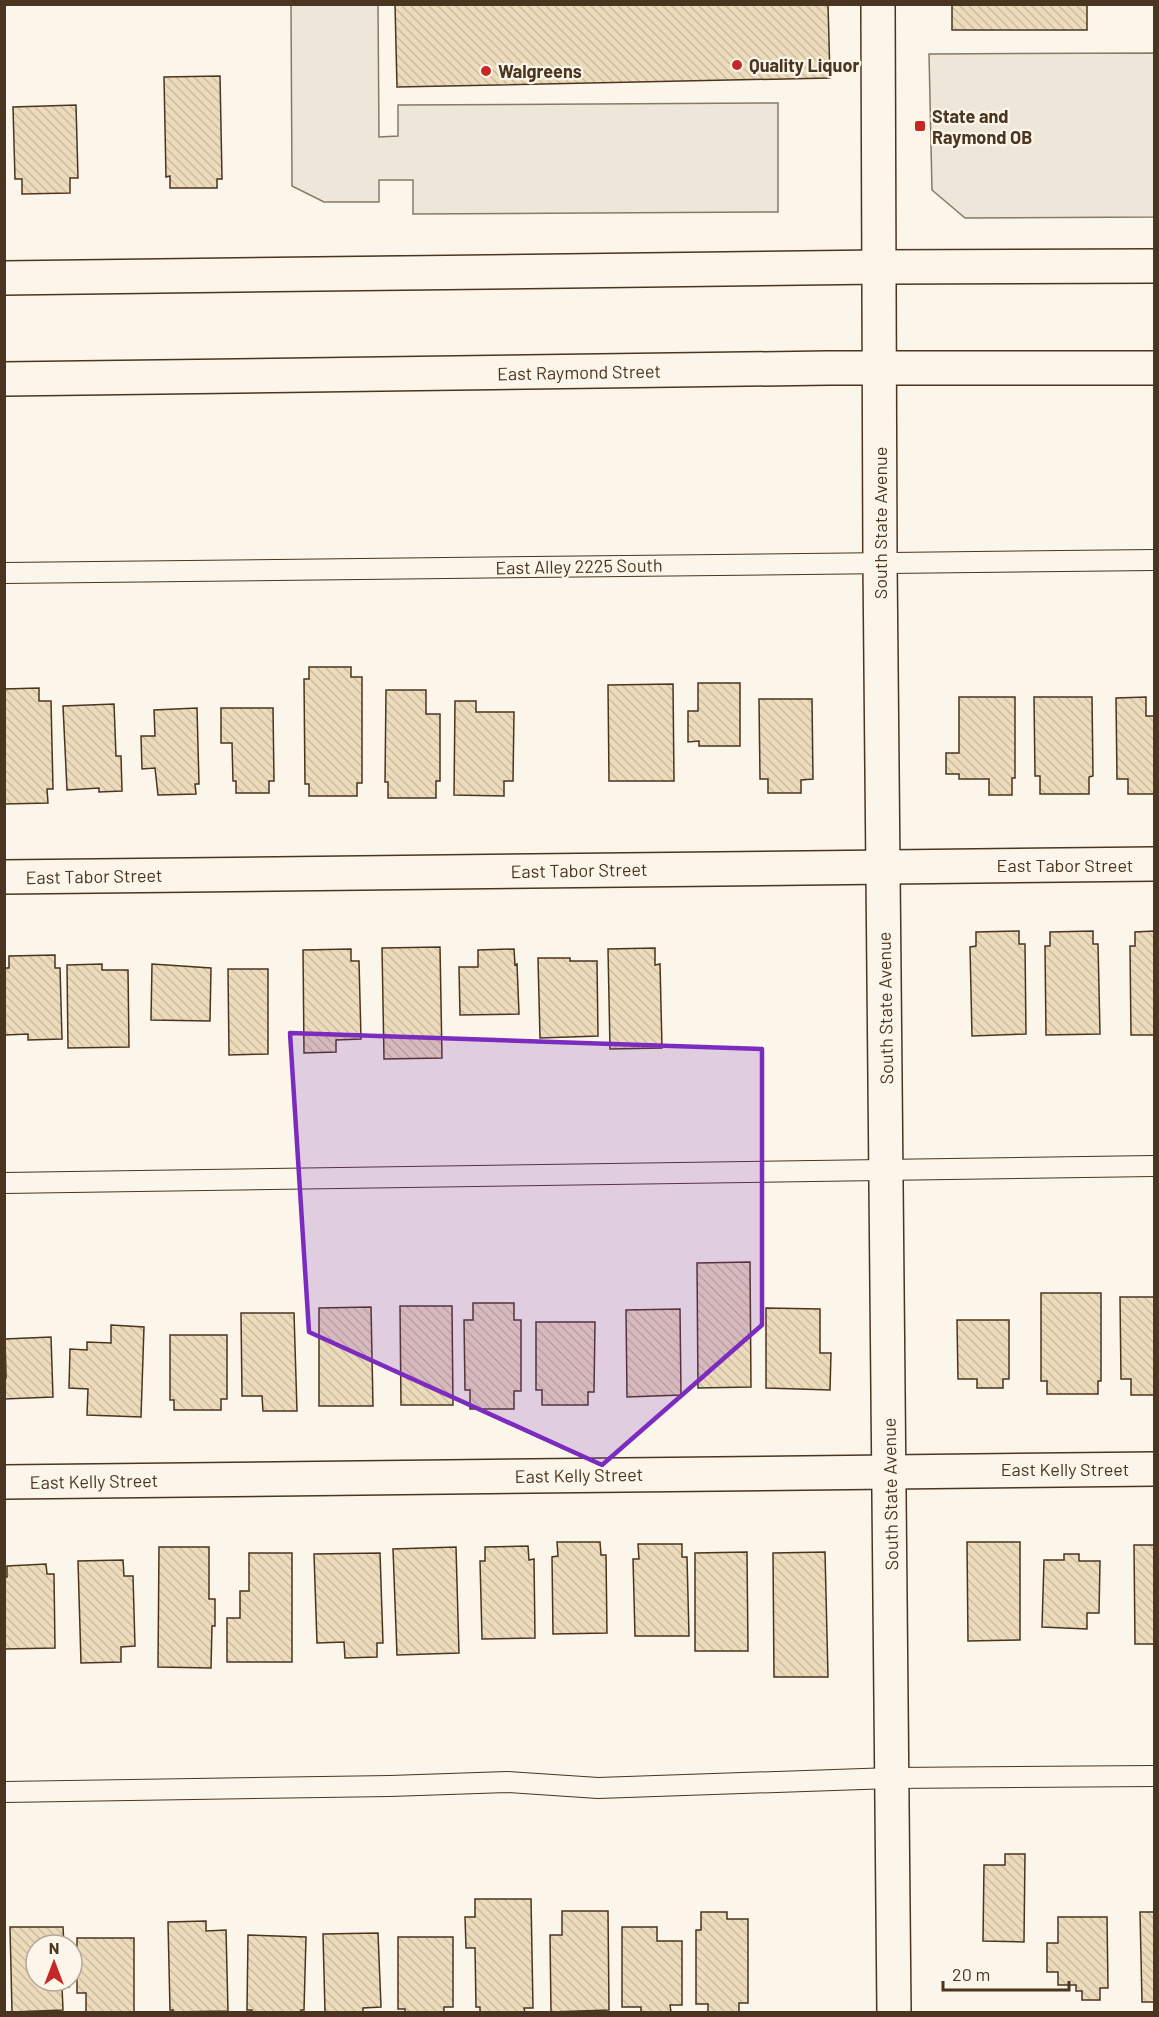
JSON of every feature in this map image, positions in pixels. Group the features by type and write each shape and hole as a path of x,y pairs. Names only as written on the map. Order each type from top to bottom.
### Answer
{"street":[{"name":"South State Avenue","path":"878,4 880,562 894,2013"},
{"path":"4,278 880,267 1155,266"},
{"name":"East Raymond Street","path":"4,379 880,368 1155,368"},
{"name":"East Tabor Street","path":"4,878 1155,864"},
{"name":"East Kelly Street","path":"4,1482 1155,1469"}],"lane":[{"name":"East Alley 2225 South","path":"4,573 1155,560"},
{"path":"4,1183 1155,1166"},
{"path":"4,1792 507,1782 598,1788 892,1778 1155,1776"}],"highlighted area":[{"path":"290,1033 762,1049 762,1325 602,1465 309,1332"}],"shaded area":[{"path":"291,5 378,5 379,137 398,136 398,105 778,103 778,212 413,214 413,180 379,180 379,202 324,202 292,186"},
{"path":"1154,53 1154,217 965,218 932,190 929,54"}],"building":[{"path":"395,4 828,4 830,78 397,87"},
{"path":"952,4 1087,4 1087,30 952,30"},
{"path":"220,76 222,179 217,179 217,188 170,188 170,176 166,177 164,77"},
{"path":"76,105 78,178 70,178 70,193 22,194 22,179 15,179 13,107"},
{"path":"309,667 351,667 351,677 362,677 362,783 357,783 357,796 309,796 309,784 305,784 304,679 309,679"},
{"path":"698,683 740,683 740,746 699,746 699,741 688,742 688,711 698,711"},
{"path":"673,684 674,781 609,781 608,685"},
{"path":"39,688 39,701 51,701 53,789 47,789 48,803 4,804 4,689"},
{"path":"386,690 426,690 426,714 440,714 440,781 436,781 436,798 388,798 388,782 385,782"},
{"path":"959,697 1015,697 1015,778 1012,778 1012,795 989,795 989,779 959,779 959,774 946,774 946,753 959,753"},
{"path":"1034,697 1092,697 1093,776 1089,777 1089,794 1040,794 1040,776 1035,776"},
{"path":"1146,697 1146,716 1154,716 1154,794 1128,794 1128,779 1117,779 1116,698"},
{"path":"759,699 812,699 813,779 801,780 801,793 768,793 768,779 760,779"},
{"path":"455,701 476,701 476,712 514,712 513,781 504,781 504,796 454,795"},
{"path":"114,704 116,756 121,756 122,791 99,792 99,788 67,790 63,706"},
{"path":"197,708 199,784 195,784 196,794 158,795 155,768 142,769 141,736 155,736 154,710"},
{"path":"221,708 273,708 274,781 269,781 269,793 236,793 236,781 233,781 232,743 221,743"},
{"path":"1019,931 1019,944 1025,944 1026,1034 972,1036 970,947 976,946 976,932"},
{"path":"1093,931 1093,944 1098,944 1100,1034 1046,1035 1045,946 1050,946 1050,932"},
{"path":"1154,931 1154,1035 1131,1035 1130,946 1135,946 1135,932"},
{"path":"440,947 442,1058 384,1059 382,948"},
{"path":"655,948 655,965 660,964 662,1048 610,1049 608,949"},
{"path":"351,949 351,961 359,961 361,1039 336,1040 336,1052 304,1053 303,950"},
{"path":"514,949 515,965 517,964 519,1014 460,1015 459,967 478,967 478,950"},
{"path":"55,955 55,968 60,968 62,1039 28,1040 28,1034 5,1035 4,968 9,968 9,956"},
{"path":"538,958 597,961 598,1036 540,1038"},
{"path":"102,964 102,970 128,970 129,1047 68,1048 67,965"},
{"path":"152,964 211,968 210,1021 151,1020"},
{"path":"228,969 268,969 268,1054 229,1055"},
{"path":"750,1262 751,1387 698,1388 697,1263"},
{"path":"1041,1293 1101,1293 1101,1381 1098,1381 1098,1394 1047,1394 1047,1381 1041,1381"},
{"path":"1120,1297 1154,1297 1154,1395 1131,1395 1131,1379 1121,1379"},
{"path":"473,1303 514,1303 514,1320 521,1320 521,1391 514,1391 514,1409 470,1409 470,1390 465,1390 464,1320 473,1320"},
{"path":"400,1306 452,1306 453,1405 401,1405"},
{"path":"371,1307 373,1406 319,1406 319,1308"},
{"path":"766,1308 820,1309 820,1353 831,1353 830,1390 766,1388"},
{"path":"680,1309 681,1395 627,1397 626,1310"},
{"path":"241,1313 294,1313 297,1411 263,1411 262,1396 242,1396"},
{"path":"957,1320 1009,1320 1009,1379 1003,1379 1003,1388 977,1388 977,1379 958,1379"},
{"path":"536,1322 595,1322 594,1392 588,1392 588,1405 542,1405 542,1390 536,1390"},
{"path":"111,1325 144,1327 141,1417 87,1415 88,1389 69,1388 70,1349 87,1350 87,1342 111,1343"},
{"path":"170,1335 227,1335 227,1399 221,1399 221,1410 174,1410 174,1400 170,1400"},
{"path":"51,1337 53,1397 4,1399 5,1339"},
{"path":"557,1542 600,1542 601,1555 606,1555 607,1633 553,1634 552,1557 558,1556"},
{"path":"967,1542 1020,1542 1020,1640 968,1641"},
{"path":"638,1544 682,1544 682,1557 687,1557 689,1636 635,1636 633,1559 639,1559"},
{"path":"1134,1545 1154,1545 1154,1644 1135,1644"},
{"path":"528,1546 529,1560 534,1559 535,1638 482,1639 480,1561 485,1561 485,1547"},
{"path":"159,1547 209,1547 209,1599 215,1599 211,1668 158,1667"},
{"path":"456,1547 459,1653 397,1655 393,1549"},
{"path":"747,1552 748,1651 695,1651 695,1553"},
{"path":"825,1552 828,1677 774,1677 773,1553"},
{"path":"249,1553 292,1553 292,1662 227,1662 227,1618 240,1618 240,1591 249,1591"},
{"path":"380,1553 383,1643 377,1643 377,1657 345,1658 344,1642 317,1643 314,1554"},
{"path":"1064,1554 1079,1554 1079,1561 1100,1561 1099,1613 1087,1613 1087,1629 1042,1627 1044,1560 1064,1560"},
{"path":"123,1560 124,1576 133,1576 135,1646 121,1647 121,1662 81,1663 78,1561"},
{"path":"46,1564 47,1574 54,1574 55,1648 4,1649 4,1577 7,1577 7,1566"},
{"path":"1005,1854 1025,1854 1024,1942 983,1941 984,1865 1005,1865"},
{"path":"475,1899 531,1899 533,2008 524,2008 525,2012 480,2012 480,2007 476,2007 475,1948 466,1948 465,1917 475,1917"},
{"path":"562,1911 608,1911 609,2010 551,2012 550,1935 562,1935"},
{"path":"701,1912 727,1912 727,1919 748,1919 748,2003 739,2003 739,2012 708,2012 708,2004 696,2004 696,1930 701,1930"},
{"path":"1140,1912 1154,1912 1154,2002 1142,2002"},
{"path":"1058,1917 1107,1917 1108,1988 1100,1988 1100,2000 1082,2000 1082,1991 1076,1991 1076,1985 1058,1985 1058,1972 1047,1972 1047,1943 1058,1943"},
{"path":"206,1921 206,1931 226,1930 228,2011 173,2012 170,2010 168,1922"},
{"path":"10,1927 63,1927 63,1933 24,1933 24,1993 62,1993 63,2010 12,2012"},
{"path":"622,1927 657,1927 657,1941 682,1941 682,2005 670,2005 671,2012 641,2012 641,2007 622,2007"},
{"path":"378,1933 381,2007 363,2008 363,2012 325,2012 323,1934"},
{"path":"248,1935 306,1937 304,2010 301,2012 252,2012 252,2010 247,2010"},
{"path":"398,1937 453,1937 453,2007 444,2007 444,2012 405,2012 405,2009 398,2009"},
{"path":"84,1938 134,1938 134,2012 86,2012 86,1993 84,1993"}],"place":[{"name":"Quality Liquor","path":"737,65"},
{"name":"Walgreens","path":"486,71"},
{"name":"State and Raymond OB","path":"920,126"}]}
